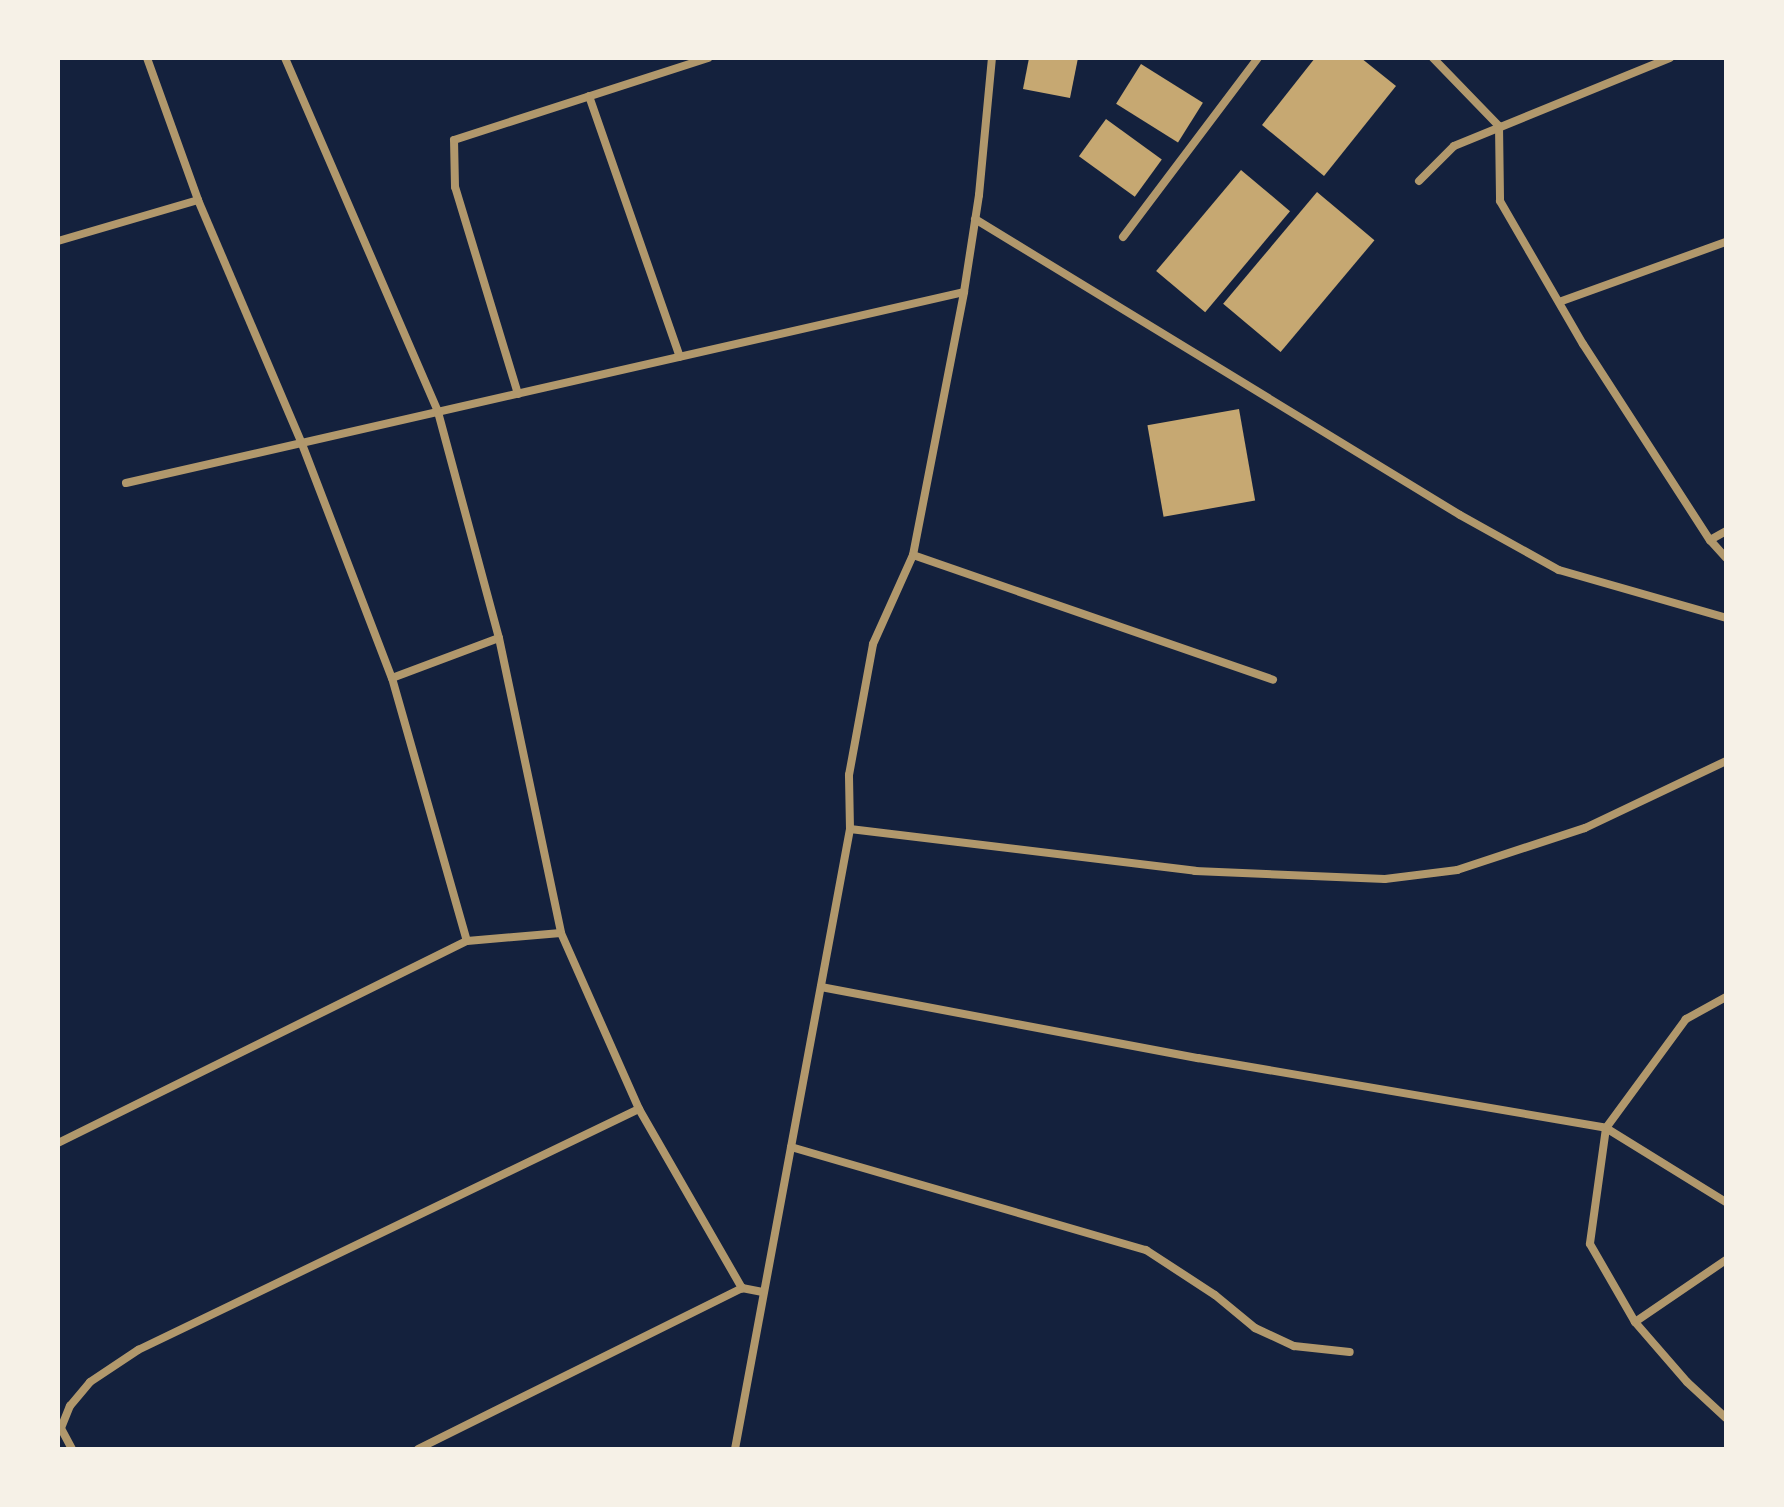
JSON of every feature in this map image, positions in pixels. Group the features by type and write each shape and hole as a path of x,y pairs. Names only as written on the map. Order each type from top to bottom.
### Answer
{"street":[{"path":"147,58 198,200 302,444 392,678 467,941"},
{"path":"285,58 438,412 499,638 561,933 639,1109 742,1288"},
{"path":"518,394 455,187 454,140 708,58"},
{"path":"735,1449 850,829 849,775 873,644 913,555 964,292 992,58"},
{"path":"1123,237 1258,58"},
{"path":"1433,58 1499,126 1500,201 1559,302 1710,540 1726,558"},
{"path":"1419,181 1454,146 1670,58"},
{"path":"589,96 680,357"},
{"path":"58,241 198,200"},
{"path":"975,219 1460,515 1559,570 1726,618"},
{"path":"1559,302 1726,242"},
{"path":"126,483 964,292"},
{"path":"1710,540 1726,531"},
{"path":"913,555 1273,680"},
{"path":"392,678 499,638"},
{"path":"850,829 1195,871 1385,879 1457,870 1585,828 1726,761"},
{"path":"58,1143 467,941 561,933"},
{"path":"821,987 1198,1058 1606,1128 1726,1202"},
{"path":"1726,997 1686,1019 1606,1128 1590,1244 1635,1322 1687,1382 1726,1418"},
{"path":"72,1449 61,1428 70,1406 90,1382 138,1350 639,1109"},
{"path":"791,1147 1146,1250 1215,1295 1255,1328 1294,1346 1350,1352"},
{"path":"1635,1322 1726,1260"},
{"path":"418,1449 742,1288 763,1292"}],"building":[{"path":"1029,58 1078,58 1070,98 1023,89"},
{"path":"1315,58 1361,58 1396,86 1324,176 1262,125"},
{"path":"1141,64 1203,103 1178,143 1116,104"},
{"path":"1106,119 1162,160 1135,197 1079,156"},
{"path":"1241,170 1290,211 1205,312 1156,271"},
{"path":"1317,192 1374,240 1281,352 1223,304"},
{"path":"1239,409 1255,501 1164,517 1147,425"}]}
